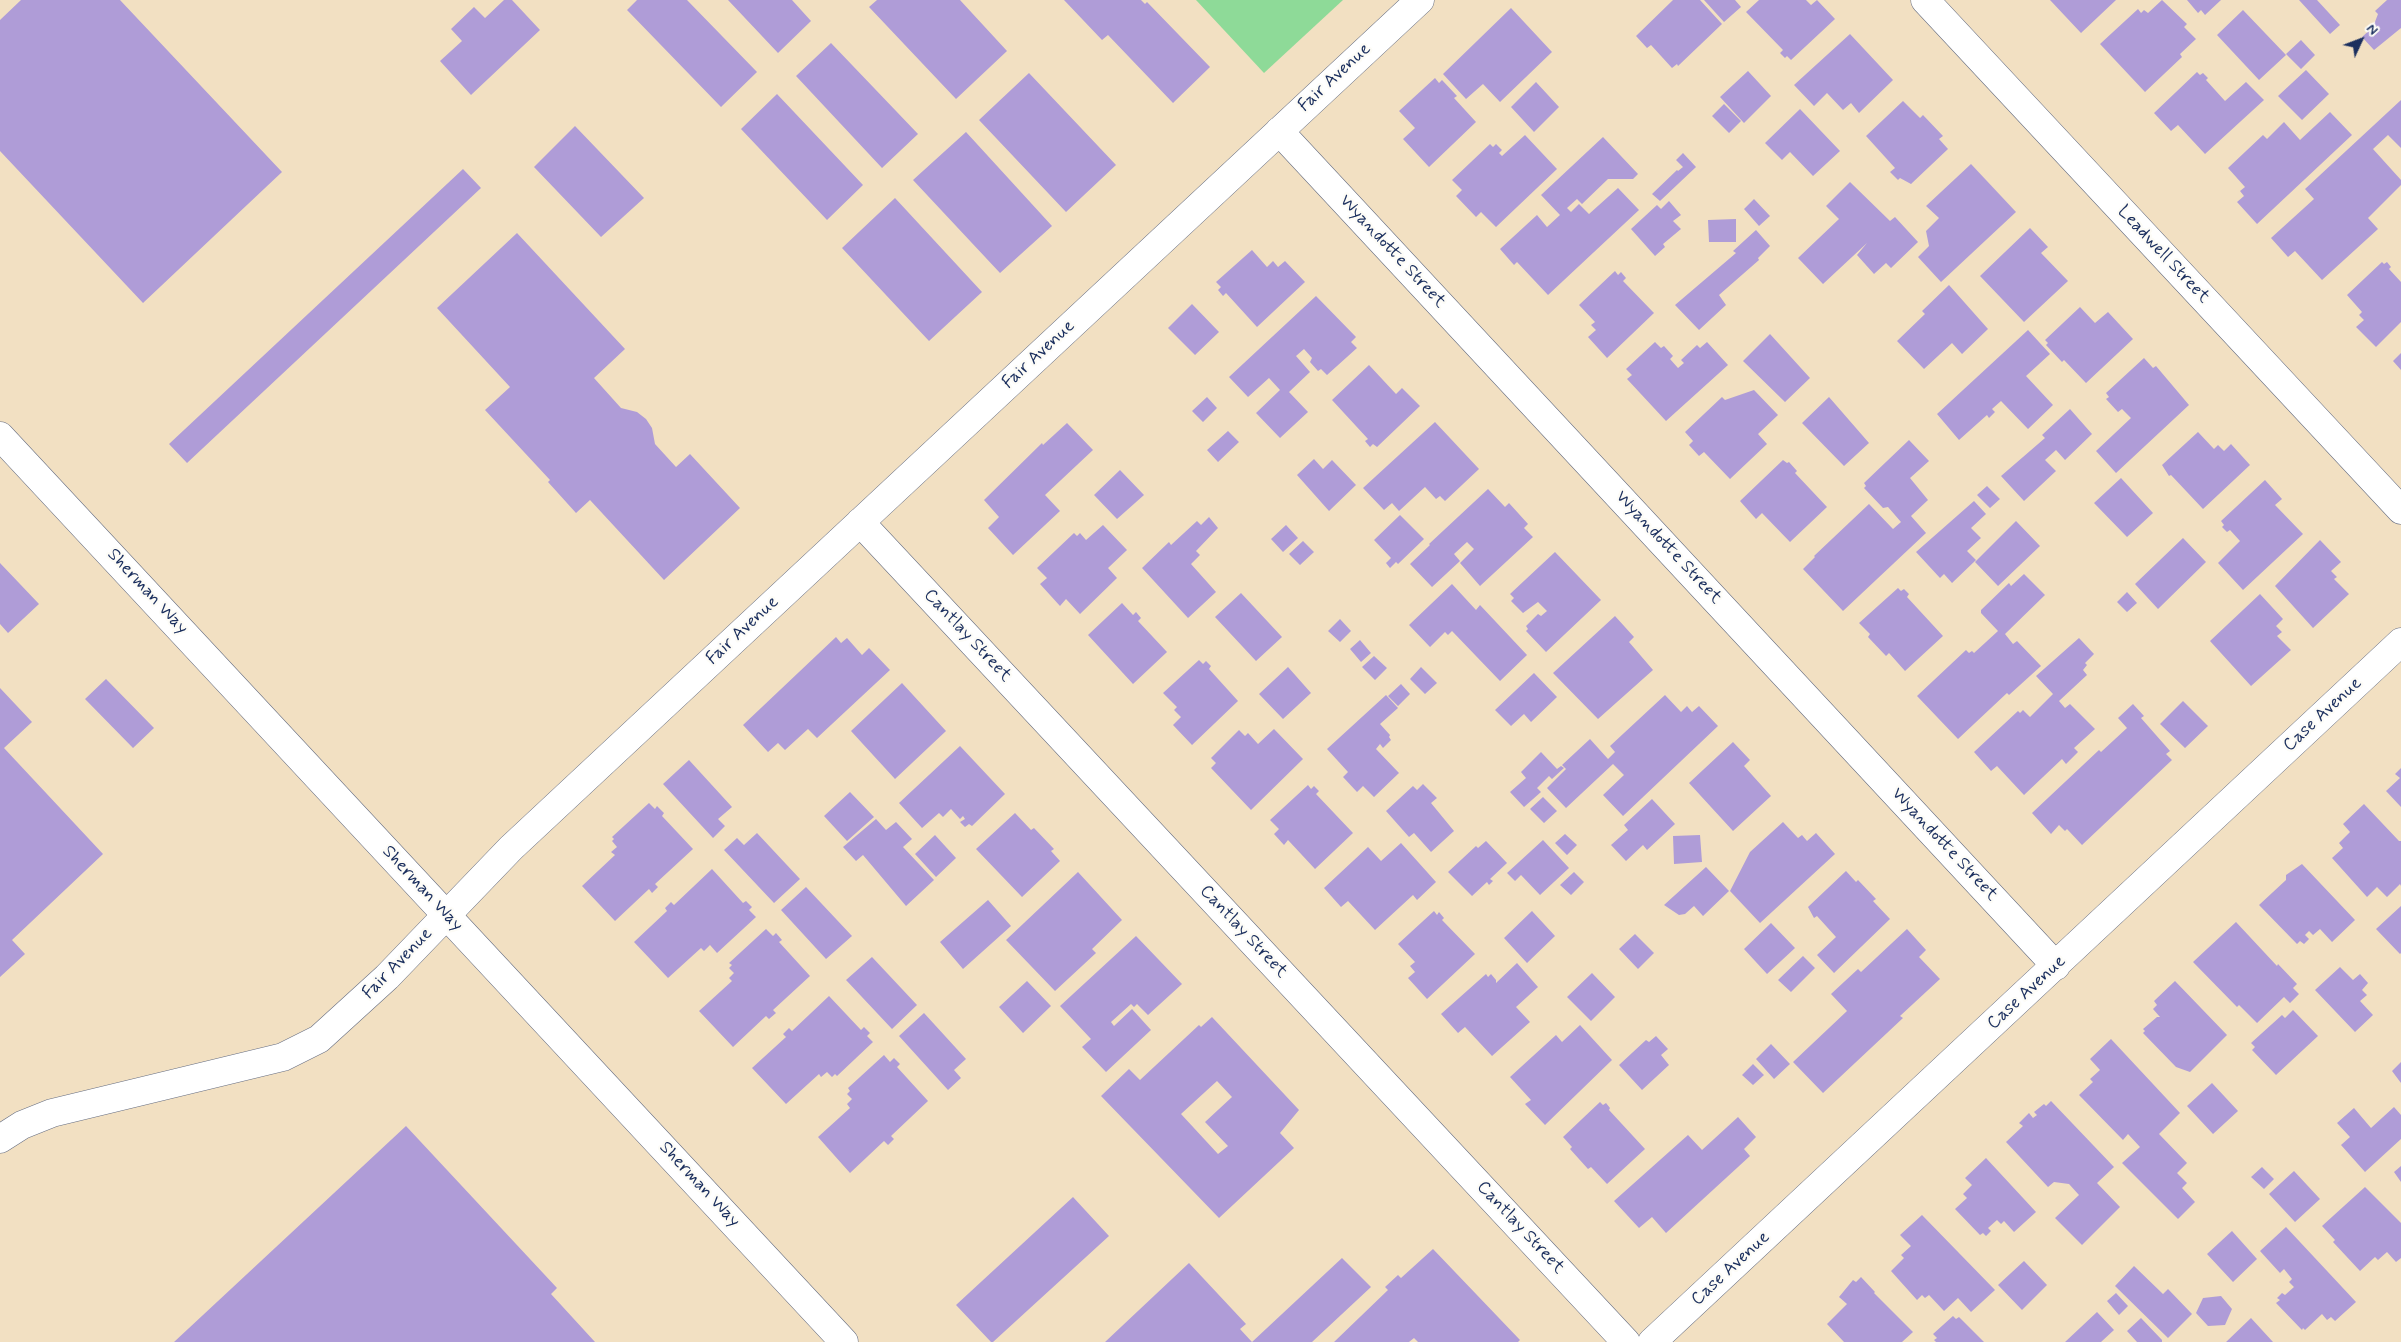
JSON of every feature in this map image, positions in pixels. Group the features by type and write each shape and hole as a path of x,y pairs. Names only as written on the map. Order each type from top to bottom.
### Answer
{"street":[{"name":"Fair Avenue","path":"0,1139 22,1125 52,1114 283,1057 319,1039 387,977 510,848 1420,0"},
{"name":"Leadwell Street","path":"1925,0 2401,510"},
{"name":"Wyandotte Street","path":"1279,131 2056,966"},
{"name":"Sherman Way","path":"0,436 844,1342"},
{"name":"Cantlay Street","path":"860,522 1626,1342"},
{"name":"Case Avenue","path":"1652,1342 2401,642"}],"green space":[{"path":"1196,0 1343,0 1264,73"}],"building":[{"path":"21,0 120,0 282,172 143,303 0,151 0,20"},
{"path":"504,0 512,0 540,30 471,95 440,61 462,41 451,29 474,7 485,18"},
{"path":"637,0 687,0 757,72 721,107 627,10"},
{"path":"728,0 792,0 811,21 778,53"},
{"path":"877,0 960,0 1007,51 956,99 869,7"},
{"path":"1064,0 1141,0 1145,4 1147,2 1210,67 1173,103 1108,35 1102,40"},
{"path":"1673,0 1700,0 1722,24 1678,66 1677,64 1672,68 1651,45 1647,48 1636,36"},
{"path":"1704,0 1735,0 1741,7 1724,22"},
{"path":"1759,0 1806,0 1811,5 1817,0 1835,19 1791,60 1787,56 1785,58 1780,53 1783,50 1746,12"},
{"path":"2050,0 2116,0 2081,33"},
{"path":"2162,0 2187,24 2184,27 2196,39 2180,54 2182,57 2145,92 2100,44 2138,9 2141,13 2144,10 2148,13"},
{"path":"2187,0 2221,0 2205,15 2201,10 2198,13"},
{"path":"2299,0 2317,0 2340,25 2330,34"},
{"path":"2387,0 2401,0 2401,28 2374,50 2362,37 2373,27 2378,14 2375,11"},
{"path":"1511,8 1552,52 1500,102 1483,84 1466,99 1443,74"},
{"path":"2243,10 2286,55 2259,80 2217,35"},
{"path":"1850,34 1893,80 1859,113 1851,103 1843,110 1827,93 1814,106 1794,85"},
{"path":"2301,40 2315,55 2301,69 2286,54"},
{"path":"831,43 918,134 882,168 796,76"},
{"path":"2306,70 2329,94 2302,120 2278,96"},
{"path":"1748,71 1771,96 1744,123 1720,97"},
{"path":"2197,72 2200,75 2203,73 2208,78 2206,80 2225,101 2246,82 2264,100 2205,154 2178,125 2171,131 2154,113"},
{"path":"1029,73 1116,165 1066,212 979,120"},
{"path":"1435,78 1439,83 1442,80 1457,96 1454,98 1476,122 1429,167 1403,139 1415,128 1399,111"},
{"path":"1536,82 1559,107 1534,132 1511,107"},
{"path":"777,94 863,185 827,220 741,129"},
{"path":"2401,100 2401,148 2388,135 2373,149 2401,180 2401,185 2368,218 2378,229 2322,280 2295,251 2288,257 2271,238 2314,199 2305,189"},
{"path":"1903,101 1920,118 1923,115 1943,136 1939,139 1948,149 1911,184 1900,178 1898,180 1890,172 1895,168 1866,136"},
{"path":"1724,104 1741,121 1729,133 1712,116"},
{"path":"1800,109 1840,151 1813,176 1790,152 1782,160 1765,143"},
{"path":"2330,112 2352,135 2257,224 2237,202 2244,196 2240,191 2245,187 2228,168 2263,135 2267,139 2284,122 2300,140"},
{"path":"575,126 644,198 601,237 534,167"},
{"path":"966,132 1052,226 1000,273 913,180"},
{"path":"1525,135 1557,169 1496,227 1481,212 1476,217 1456,196 1462,190 1452,180 1490,144 1493,147 1496,144 1502,150 1499,153 1502,156"},
{"path":"1603,137 1638,174 1633,179 1608,179 1582,204 1577,199 1567,208 1571,212 1579,204 1589,214 1618,188 1639,210 1548,295 1517,262 1514,265 1500,249 1537,215 1547,227 1560,215 1541,195"},
{"path":"1683,153 1696,167 1660,201 1652,194 1677,170 1683,167 1676,160"},
{"path":"1971,164 2016,212 1941,282 1918,257 1929,246 1926,231 1939,218 1926,206"},
{"path":"463,169 481,188 187,463 169,444"},
{"path":"1850,182 1890,221 1895,217 1918,242 1891,268 1886,263 1874,274 1857,255 1867,243 1823,284 1798,258 1839,219 1826,206"},
{"path":"895,198 982,292 929,341 842,248"},
{"path":"1754,199 1770,216 1759,226 1744,209"},
{"path":"1669,201 1681,215 1673,221 1681,229 1663,244 1665,247 1655,256 1631,229 1657,205 1661,209"},
{"path":"1736,219 1736,242 1709,242 1708,220"},
{"path":"2030,228 2048,247 2041,253 2068,281 2024,322 1980,276"},
{"path":"1756,230 1770,246 1758,258 1759,260 1719,295 1726,305 1699,330 1675,305 1736,253 1733,251"},
{"path":"517,233 625,349 594,378 621,408 637,412 646,419 652,428 655,444 676,467 690,454 740,508 664,580 590,500 576,513 548,482 550,480 485,410 510,387 437,308"},
{"path":"1252,250 1267,267 1273,261 1278,267 1285,261 1305,282 1257,327 1226,293 1223,296 1218,290 1221,287 1216,282"},
{"path":"2382,262 2384,264 2387,262 2391,267 2389,269 2401,282 2401,322 2376,347 2356,327 2364,320 2359,315 2362,312 2347,295"},
{"path":"1615,271 1618,275 1621,272 1626,278 1623,281 1654,313 1607,358 1588,337 1596,330 1591,325 1595,322 1579,305"},
{"path":"1949,285 1988,329 1962,354 1952,343 1924,369 1897,341 1925,314 1922,311"},
{"path":"1316,296 1356,337 1351,342 1357,348 1327,375 1321,369 1318,371 1310,362 1312,358 1304,349 1296,356 1310,372 1289,392 1308,412 1280,438 1256,413 1280,390 1269,378 1248,397 1229,377"},
{"path":"1192,304 1219,332 1195,355 1168,328"},
{"path":"2080,307 2095,323 2108,312 2133,339 2086,383 2064,360 2062,362 2046,345 2048,343 2045,340"},
{"path":"2028,330 2050,354 2026,376 2053,405 2028,429 2001,401 1992,409 1995,412 1989,418 1987,415 1959,440 1937,414"},
{"path":"1770,334 1810,378 1785,402 1743,361"},
{"path":"1655,342 1661,348 1664,346 1673,356 1670,359 1678,368 1684,363 1681,360 1697,345 1700,348 1707,342 1728,365 1666,421 1627,379 1632,375 1626,369"},
{"path":"2401,353 2401,370 2393,361"},
{"path":"2144,358 2153,368 2156,366 2189,405 2116,473 2096,451 2131,418 2122,409 2118,412 2106,399 2109,397 2106,393"},
{"path":"1369,365 1396,394 1402,388 1420,406 1377,447 1373,444 1370,447 1365,441 1368,439 1332,400"},
{"path":"1754,390 1778,415 1758,434 1767,444 1730,479 1704,452 1699,456 1689,445 1693,441 1685,432 1722,397 1725,400"},
{"path":"1207,397 1217,408 1203,422 1192,411"},
{"path":"1829,397 1869,443 1844,466 1802,423"},
{"path":"2070,409 2092,434 2065,460 2056,450 2045,460 2056,471 2024,501 2001,476 2045,438 2042,435"},
{"path":"1435,422 1479,469 1445,501 1440,496 1436,499 1425,487 1399,511 1392,503 1384,510 1363,488"},
{"path":"1067,423 1093,450 1045,495 1060,511 1013,555 988,528 999,517 984,500 1042,443 1043,445"},
{"path":"1228,431 1239,442 1218,462 1207,450"},
{"path":"2198,432 2214,449 2218,445 2224,451 2231,444 2250,465 2203,509 2171,475 2169,476 2162,465"},
{"path":"1909,440 1929,461 1910,478 1928,500 1911,516 1926,533 1843,611 1803,569 1814,556 1869,504 1893,529 1901,522 1888,507 1883,508 1864,488 1866,486 1864,483"},
{"path":"1314,459 1323,469 1332,460 1356,485 1329,511 1297,475"},
{"path":"1783,460 1787,463 1789,462 1797,471 1795,473 1827,507 1790,542 1762,513 1756,519 1740,501"},
{"path":"1120,470 1144,495 1117,519 1094,495"},
{"path":"2121,478 2153,513 2127,537 2094,503"},
{"path":"2265,480 2282,499 2275,505 2303,534 2243,590 2218,563 2240,541 2230,530 2227,532 2222,527 2224,525 2221,521"},
{"path":"1987,486 2000,499 1990,508 1977,495"},
{"path":"1488,489 1505,507 1509,503 1528,524 1524,528 1533,537 1480,586 1460,563 1474,549 1467,542 1454,554 1460,561 1432,587 1410,564"},
{"path":"1974,501 1986,514 1971,528 1981,538 1967,551 1976,560 1952,583 1944,574 1940,578 1916,552"},
{"path":"1400,515 1424,539 1398,564 1396,562 1390,568 1386,563 1391,558 1374,540"},
{"path":"1209,517 1218,528 1196,551 1200,555 1191,564 1216,592 1188,618 1142,568 1169,542 1171,545 1197,521 1201,525"},
{"path":"2016,521 2040,546 1998,586 1975,562"},
{"path":"1103,525 1127,550 1108,568 1117,578 1080,614 1066,599 1060,606 1040,584 1047,578 1037,568 1074,533 1077,536 1080,533 1086,540"},
{"path":"1286,525 1298,538 1283,552 1271,539"},
{"path":"2183,538 2206,562 2158,609 2135,584"},
{"path":"2320,540 2341,562 2331,571 2337,577 2334,579 2349,594 2313,628 2275,586"},
{"path":"1303,541 1314,552 1300,565 1289,554"},
{"path":"1555,552 1601,600 1546,652 1526,631 1528,629 1526,626 1538,614 1541,616 1547,611 1538,602 1523,613 1511,601 1514,598 1510,594"},
{"path":"0,563 39,604 8,633 0,624"},
{"path":"2024,574 2045,595 2005,634 2013,644 2017,641 2041,666 2009,695 2007,693 1958,739 1917,696 1966,650 1969,653 1972,651 1974,653 1998,631 1981,613 1981,610 2009,583 2011,586"},
{"path":"1452,584 1476,610 1480,605 1527,655 1500,681 1452,631 1448,635 1445,632 1430,647 1409,625"},
{"path":"1898,588 1901,591 1904,589 1909,594 1907,597 1943,636 1905,671 1889,653 1886,656 1868,637 1870,634 1859,623"},
{"path":"2127,592 2137,603 2127,612 2117,602"},
{"path":"1241,593 1282,637 1256,661 1215,617"},
{"path":"2260,594 2283,619 2276,626 2282,632 2277,636 2291,650 2251,686 2210,641"},
{"path":"1122,603 1133,615 1136,612 1141,618 1138,621 1167,652 1133,684 1088,635"},
{"path":"1615,616 1634,637 1629,642 1653,670 1598,719 1553,673"},
{"path":"1340,619 1351,631 1340,642 1328,631"},
{"path":"836,637 841,643 847,638 862,655 869,648 890,670 817,738 808,729 785,750 778,743 768,752 743,725"},
{"path":"2079,638 2094,654 2085,663 2087,665 2083,670 2087,675 2059,701 2065,708 2070,704 2095,729 2074,748 2078,752 2066,764 2062,759 2024,795 1997,766 1991,771 1974,752 2018,711 2020,713 2023,710 2030,717 2053,694 2036,676"},
{"path":"1360,640 1371,653 1361,662 1350,649"},
{"path":"1374,656 1387,668 1375,680 1362,667"},
{"path":"1199,660 1203,664 1206,661 1211,666 1209,669 1238,701 1192,745 1173,725 1181,717 1174,710 1177,707 1163,693"},
{"path":"1288,667 1311,693 1283,719 1259,694"},
{"path":"1421,667 1437,683 1425,694 1410,679"},
{"path":"1534,673 1557,697 1531,722 1524,714 1511,726 1495,710"},
{"path":"106,679 154,728 133,748 85,699"},
{"path":"902,683 946,731 895,779 851,731"},
{"path":"1401,684 1410,694 1398,706 1388,696"},
{"path":"0,688 32,722 4,748 103,854 12,940 25,954 0,977"},
{"path":"1386,695 1398,708 1380,724 1390,735 1391,740 1383,748 1380,744 1376,749 1399,773 1374,797 1363,786 1357,792 1343,777 1348,772 1327,749"},
{"path":"1665,695 1681,712 1687,706 1692,712 1699,706 1718,726 1623,816 1603,795 1624,775 1613,764 1566,808 1547,788 1566,769 1562,765 1590,739 1608,759 1615,752 1610,746"},
{"path":"2183,701 2208,726 2185,748 2160,724"},
{"path":"2133,704 2144,716 2141,718 2170,751 2166,754 2172,760 2082,845 2067,829 2065,831 2059,825 2051,834 2032,813 2099,750 2101,752 2127,728 2118,718"},
{"path":"1274,729 1303,759 1251,810 1211,768 1216,763 1211,758 1239,730 1245,736 1248,733 1258,744"},
{"path":"1733,742 1750,760 1744,766 1771,796 1733,831 1689,783"},
{"path":"960,746 1005,794 972,826 969,824 965,827 960,822 965,819 963,816 960,819 951,809 943,817 939,813 922,828 899,803"},
{"path":"1541,752 1557,769 1561,766 1564,768 1552,779 1549,776 1537,788 1541,792 1524,807 1510,792 1526,778 1521,772"},
{"path":"689,760 732,807 718,819 725,826 713,838 663,784"},
{"path":"2401,768 2401,807 2386,791 2400,778 2395,774"},
{"path":"1423,784 1437,798 1431,803 1454,831 1431,852 1414,833 1409,837 1386,811 1413,786 1417,790"},
{"path":"1308,785 1311,789 1314,786 1319,791 1316,794 1353,833 1315,869 1288,840 1284,845 1274,834 1279,829 1270,820"},
{"path":"850,792 874,817 847,841 824,816"},
{"path":"1543,797 1557,811 1544,823 1530,809"},
{"path":"1652,799 1675,824 1647,850 1643,845 1626,861 1611,845 1628,830 1624,825"},
{"path":"649,803 655,809 657,806 664,813 662,816 693,849 655,884 658,887 652,893 649,889 615,921 582,886 615,855 611,852 617,847 612,841 614,839 612,837"},
{"path":"2364,804 2401,841 2401,886 2400,884 2387,897 2377,887 2367,897 2332,858 2343,848 2339,843 2350,832 2343,824"},
{"path":"1015,813 1031,830 1034,828 1054,849 1051,851 1060,861 1022,897 976,849"},
{"path":"876,819 886,830 896,822 912,839 903,847 934,880 906,906 863,855 856,861 843,847"},
{"path":"1783,822 1798,838 1802,835 1807,841 1816,833 1835,854 1760,923 1730,891 1750,852"},
{"path":"757,833 800,879 774,903 724,850 737,838 744,845"},
{"path":"1565,834 1577,845 1567,855 1555,843"},
{"path":"935,835 956,858 936,877 915,854"},
{"path":"1700,835 1702,862 1674,864 1673,836"},
{"path":"1543,840 1569,868 1540,895 1521,875 1515,881 1507,873"},
{"path":"1486,841 1507,863 1490,879 1493,881 1489,885 1487,882 1472,896 1448,872 1476,846 1478,848"},
{"path":"1401,843 1436,882 1417,900 1413,895 1375,930 1348,901 1341,907 1324,888 1368,847 1381,861"},
{"path":"2302,864 2355,920 2332,942 2320,929 2313,935 2309,931 2305,935 2309,939 2304,944 2300,941 2297,944 2259,905 2286,880 2286,875"},
{"path":"1706,867 1729,891 1703,916 1694,906 1685,914 1679,915 1664,905"},
{"path":"712,869 743,903 746,901 752,907 749,910 756,917 717,953 710,945 704,951 701,948 668,978 634,942 667,911 665,908 671,902 674,905"},
{"path":"1846,871 1856,882 1858,880 1876,899 1873,901 1890,919 1834,973 1817,955 1836,937 1817,916 1814,918 1808,907"},
{"path":"1078,872 1122,920 1092,949 1096,953 1055,991 1006,940"},
{"path":"1574,872 1584,882 1571,895 1560,885"},
{"path":"806,887 852,936 826,959 781,910"},
{"path":"988,900 1011,926 963,969 940,942"},
{"path":"2401,906 2401,953 2400,954 2376,929"},
{"path":"1434,911 1437,915 1439,912 1444,918 1442,920 1475,954 1427,999 1408,978 1415,972 1410,966 1415,962 1398,944"},
{"path":"1532,911 1555,936 1527,963 1504,938"},
{"path":"2236,922 2277,966 2278,964 2297,984 2293,988 2299,994 2290,1003 2284,997 2257,1023 2239,1005 2237,1007 2193,962"},
{"path":"1771,923 1795,948 1767,974 1744,949"},
{"path":"766,929 773,936 776,933 782,940 779,942 810,976 773,1010 776,1013 769,1019 766,1016 733,1047 699,1011 732,981 729,978 734,973 729,968 732,965 729,963"},
{"path":"1907,929 1926,950 1919,957 1940,979 1900,1016 1903,1018 1823,1093 1793,1062 1847,1011 1831,994 1858,969 1861,972"},
{"path":"1635,934 1654,953 1638,969 1619,949"},
{"path":"1136,936 1182,984 1148,1015 1137,1004 1134,1007 1131,1004 1111,1022 1114,1026 1132,1009 1151,1030 1106,1072 1082,1047 1091,1039 1060,1006"},
{"path":"1803,956 1815,968 1791,992 1778,980"},
{"path":"872,957 917,1005 892,1029 846,980"},
{"path":"1517,963 1538,987 1516,1007 1530,1022 1492,1056 1465,1027 1458,1033 1441,1014 1486,974 1488,977 1491,974 1496,983"},
{"path":"2340,967 2353,980 2360,974 2368,983 2362,990 2367,995 2360,1001 2373,1015 2355,1032 2315,990"},
{"path":"1592,973 1615,997 1591,1021 1567,997"},
{"path":"1027,981 1051,1006 1023,1033 999,1007"},
{"path":"2175,981 2227,1035 2190,1072 2176,1067 2143,1033 2145,1031 2143,1029 2157,1017 2160,1017 2153,1009 2157,1005 2154,1001"},
{"path":"829,996 861,1030 864,1027 870,1033 867,1036 873,1042 837,1076 835,1074 832,1077 827,1072 821,1077 819,1074 786,1104 752,1068 786,1037 783,1034 789,1028 792,1031"},
{"path":"2293,1010 2318,1036 2276,1075 2252,1050 2255,1047 2251,1043 2282,1015 2285,1018"},
{"path":"924,1013 966,1059 954,1070 961,1078 948,1090 899,1036"},
{"path":"1212,1017 1299,1110 1280,1133 1294,1148 1219,1218 1101,1096 1129,1069 1140,1080 1199,1025 1201,1027","holes":["1217,1081 1232,1097 1205,1122 1228,1146 1218,1154 1181,1114"]},
{"path":"1580,1025 1612,1060 1545,1125 1525,1104 1531,1100 1510,1077 1556,1035 1562,1042"},
{"path":"1656,1036 1668,1049 1661,1055 1669,1065 1642,1090 1619,1065 1646,1040 1649,1042"},
{"path":"2111,1039 2180,1113 2159,1134 2187,1163 2177,1173 2187,1183 2182,1188 2195,1202 2178,1219 2122,1163 2140,1147 2128,1134 2123,1140 2079,1095 2093,1082 2090,1079 2100,1070 2090,1059"},
{"path":"1771,1044 1790,1064 1774,1079 1756,1059"},
{"path":"884,1055 890,1062 894,1058 900,1064 897,1067 928,1101 891,1136 894,1139 888,1145 884,1141 850,1173 818,1137 850,1108 847,1104 852,1099 847,1094 850,1091 848,1088"},
{"path":"2401,1062 2401,1083 2392,1071"},
{"path":"1753,1064 1764,1075 1753,1085 1742,1075"},
{"path":"2212,1083 2238,1111 2213,1134 2187,1106"},
{"path":"2051,1101 2114,1167 2097,1183 2120,1207 2082,1245 2055,1218 2079,1195 2069,1184 2054,1182 2048,1187 2006,1142 2023,1126 2019,1123 2029,1113 2033,1118 2037,1115 2034,1112"},
{"path":"1600,1102 1603,1105 1606,1103 1610,1108 1609,1110 1645,1149 1607,1184 1591,1167 1588,1169 1570,1149 1572,1147 1563,1137"},
{"path":"2394,1107 2401,1115 2401,1139 2365,1172 2341,1145 2350,1137 2337,1123 2354,1108 2371,1128"},
{"path":"1738,1117 1756,1137 1744,1149 1750,1156 1666,1233 1652,1217 1639,1228 1614,1201 1688,1135 1702,1150"},
{"path":"406,1126 557,1288 551,1294 595,1342 174,1342"},
{"path":"1986,1158 2036,1212 2014,1232 2004,1221 2001,1224 1997,1220 1988,1228 1991,1231 1986,1236 1983,1233 1980,1235 1955,1209 1967,1198 1963,1194 1972,1185 1965,1178"},
{"path":"2401,1166 2401,1182 2394,1172"},
{"path":"2262,1167 2274,1179 2264,1189 2251,1177"},
{"path":"2294,1171 2320,1199 2295,1222 2269,1194"},
{"path":"2365,1187 2401,1223 2401,1258 2396,1262 2387,1252 2378,1260 2375,1257 2360,1271 2333,1242 2335,1240 2322,1226"},
{"path":"1073,1197 1109,1236 991,1342 956,1305"},
{"path":"1922,1215 1995,1290 1971,1312 1958,1298 1944,1311 1929,1295 1925,1298 1922,1295 1917,1300 1891,1271 1904,1258 1901,1255 1911,1246 1900,1235"},
{"path":"2286,1227 2356,1302 2335,1321 2331,1317 2327,1320 2322,1314 2305,1330 2303,1328 2302,1330 2276,1303 2280,1300 2277,1298 2282,1293 2285,1295 2294,1287 2289,1282 2292,1279 2284,1269 2280,1273 2260,1251"},
{"path":"2232,1231 2257,1259 2233,1282 2207,1254"},
{"path":"1433,1249 1520,1340 1518,1342 1418,1342 1414,1338 1409,1342 1334,1342 1388,1290 1385,1287 1398,1275 1401,1278"},
{"path":"1342,1258 1371,1287 1312,1342 1252,1342"},
{"path":"2024,1261 2047,1285 2022,1310 1998,1285"},
{"path":"1189,1263 1246,1324 1240,1329 1252,1342 1105,1342"},
{"path":"2134,1266 2163,1294 2168,1289 2192,1314 2168,1338 2115,1286"},
{"path":"1861,1277 1874,1293 1913,1332 1902,1342 1844,1342 1827,1324 1847,1304 1839,1297 1853,1280 1856,1282"},
{"path":"2116,1293 2128,1306 2119,1315 2107,1301"},
{"path":"2221,1296 2232,1309 2225,1325 2208,1326 2196,1313 2203,1298"},
{"path":"2097,1312 2114,1330 2101,1342 2065,1342"},
{"path":"1953,1316 1956,1319 1959,1317 1984,1342 1936,1342 1934,1340 1937,1338 1933,1334"},
{"path":"2141,1318 2162,1342 2137,1342 2127,1331"},
{"path":"2251,1318 2273,1342 2226,1342"}]}
